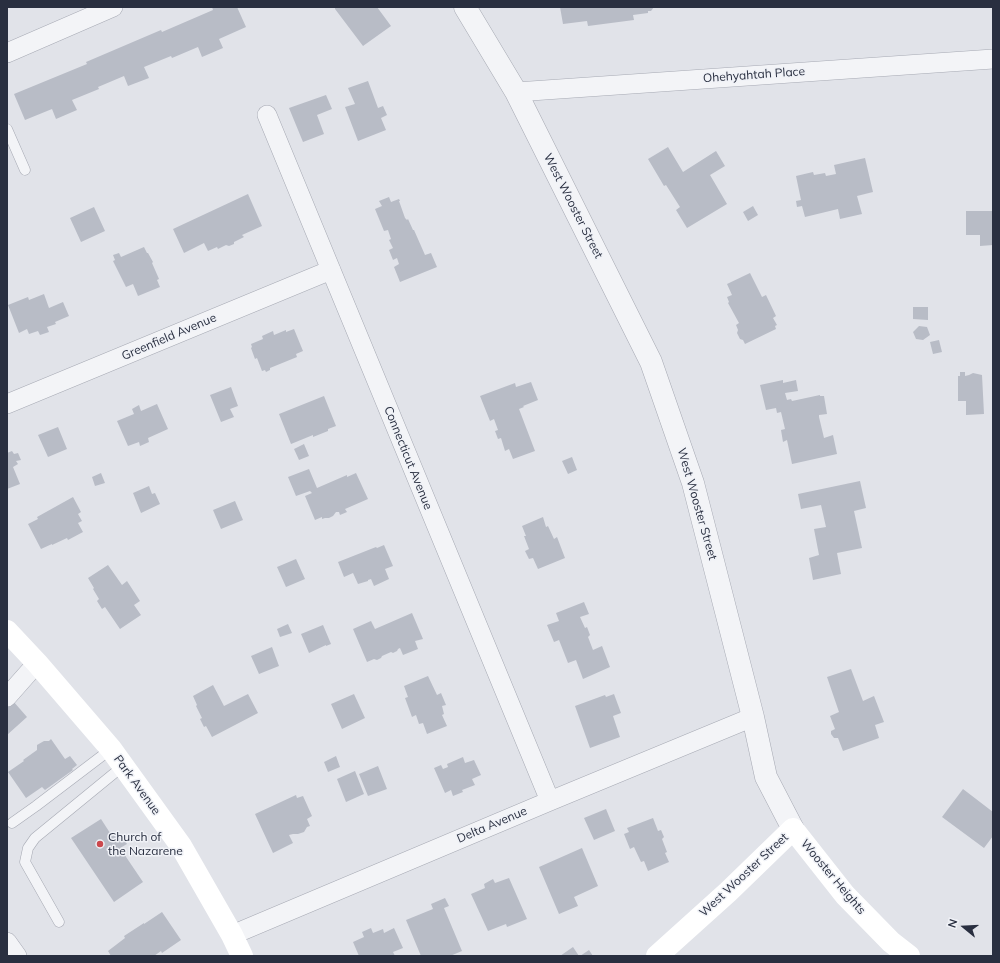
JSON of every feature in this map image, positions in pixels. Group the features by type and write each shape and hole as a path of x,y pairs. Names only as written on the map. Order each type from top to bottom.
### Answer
{"main road":[{"name":"Park Avenue","path":"7,631 37,663 111,749 181,846 232,935 242,956"},
{"name":"West Wooster Street","path":"657,956 728,892 793,829"},
{"name":"Wooster Heights","path":"793,829 845,895 891,942 909,956"}],"street":[{"path":"7,53 113,7"},
{"name":"West Wooster Street","path":"465,7 516,92 651,362 694,483 753,717 766,777 793,829"},
{"name":"Ohehyahtah Place","path":"516,92 993,59"},
{"name":"Connecticut Avenue","path":"267,115 550,801"},
{"name":"Greenfield Avenue","path":"7,404 331,270"},
{"path":"7,697 37,663"},
{"name":"Delta Avenue","path":"232,935 753,717"},
{"path":"7,942 17,956"}],"lane":[{"path":"7,129 25,170"},
{"path":"12,823 111,749"},
{"path":"59,922 25,862 28,848 35,838 123,766"}],"building":[{"path":"212,7 237,7 246,27 219,39 223,48 202,57 198,47 172,58 171,56 144,67 149,78 128,86 124,76 98,87 99,89 72,100 77,110 56,119 52,109 25,120 14,94 87,64 86,62 161,30 162,32 213,10"},
{"path":"336,7 377,7 391,26 363,46 335,9"},
{"path":"560,7 654,7 651,11 648,11 648,13 633,15 634,20 588,26 587,21 563,24"},
{"path":"368,81 378,108 383,106 387,115 381,118 386,130 358,141 345,107 355,104 348,88"},
{"path":"326,95 332,109 317,115 324,134 303,142 289,108"},
{"path":"668,147 683,172 716,151 725,166 710,175 727,204 687,228 676,210 680,207 666,185 664,186 648,159"},
{"path":"865,158 873,192 857,196 862,214 840,219 838,209 805,217 802,206 797,207 796,201 801,200 796,176 813,172 814,175 825,173 826,176 836,174 834,165"},
{"path":"248,194 262,226 242,235 244,237 229,246 226,245 218,249 217,247 208,251 204,243 184,253 173,229"},
{"path":"389,197 391,202 399,199 405,218 407,220 408,219 414,230 425,255 431,253 437,267 400,282 394,267 399,264 397,258 393,260 389,250 393,248 389,240 391,239 388,230 384,231 375,209 382,206 379,201"},
{"path":"753,206 758,215 748,221 743,212"},
{"path":"94,207 105,231 81,242 70,218"},
{"path":"966,211 993,211 993,245 980,246 980,235 966,235"},
{"path":"144,247 153,262 152,263 159,279 157,280 160,287 138,296 133,284 126,287 113,261 115,260 113,255 119,253 121,257"},
{"path":"750,273 762,297 766,295 776,316 773,318 777,325 775,326 776,329 745,344 737,333 738,330 736,325 739,323 728,303 727,297 732,295 727,284"},
{"path":"44,294 49,308 63,302 69,316 55,322 56,324 47,327 49,332 40,335 38,331 29,334 27,329 19,333 8,305 28,297 29,300"},
{"path":"913,307 928,307 928,320 913,319"},
{"path":"919,326 927,327 930,335 923,340 916,339 913,332"},
{"path":"294,329 303,351 296,354 297,357 270,368 270,370 266,372 265,370 262,371 257,358 255,359 251,344 263,339 262,336 273,331 274,335 286,330 286,332"},
{"path":"939,340 942,352 933,354 930,342"},
{"path":"960,372 965,372 965,376 973,373 982,375 984,414 966,415 966,401 958,401 958,376 960,376"},
{"path":"783,380 783,383 796,380 798,391 785,393 787,400 791,399 792,401 820,395 824,396 827,414 819,415 819,417 824,438 833,435 837,454 792,464 787,440 783,442 781,430 785,429 781,412 777,413 776,408 766,410 760,385"},
{"path":"531,382 538,400 519,409 535,451 513,459 509,449 505,451 501,438 498,439 495,431 498,430 494,419 490,421 480,396 515,383 516,387"},
{"path":"231,387 238,406 230,409 234,417 221,422 210,395"},
{"path":"324,396 336,426 313,437 313,435 291,444 279,414"},
{"path":"157,404 168,429 148,438 149,442 140,446 139,442 128,446 117,421 134,414 132,409 139,405 141,411"},
{"path":"58,427 67,449 48,457 38,435"},
{"path":"304,444 309,456 299,460 294,449"},
{"path":"12,451 14,454 18,453 21,460 16,461 18,464 13,467 20,484 7,489 7,453"},
{"path":"572,457 577,470 568,474 562,461"},
{"path":"309,469 317,488 347,475 347,477 356,473 368,499 345,509 347,512 340,515 339,512 336,512 329,518 322,519 322,517 315,520 305,496 312,493 310,491 296,496 288,477"},
{"path":"101,473 105,483 95,486 92,477"},
{"path":"860,481 866,508 854,511 862,548 837,553 841,574 813,580 809,558 819,555 814,529 826,527 821,505 801,509 798,494"},
{"path":"149,486 152,494 155,493 160,504 141,513 133,493"},
{"path":"73,497 81,512 78,514 82,521 78,523 83,532 68,540 67,538 41,549 28,524 38,519 37,517"},
{"path":"235,501 243,520 221,529 213,510"},
{"path":"543,517 546,527 548,526 554,539 557,537 565,558 538,569 533,558 529,559 525,551 529,549 522,526"},
{"path":"384,545 393,566 385,569 389,579 374,586 371,579 358,584 353,573 344,577 338,562"},
{"path":"296,559 305,579 286,587 277,567"},
{"path":"108,565 122,585 127,581 140,601 134,605 141,615 120,629 105,607 102,609 97,601 99,599 88,578"},
{"path":"584,602 589,614 580,617 585,628 587,627 590,635 588,637 593,650 602,646 610,667 583,679 576,660 568,663 559,640 554,642 547,625 559,621 556,613"},
{"path":"412,613 423,639 415,641 418,649 403,655 400,648 397,651 382,656 377,660 374,659 367,662 353,629 371,621 375,629"},
{"path":"288,624 292,633 280,637 277,629"},
{"path":"323,625 331,644 309,653 301,634"},
{"path":"272,647 279,666 259,674 251,656"},
{"path":"851,669 863,701 874,696 884,722 875,725 879,738 843,751 838,738 834,738 831,734 831,731 835,729 830,716 839,712 827,677"},
{"path":"428,676 437,695 441,693 446,705 442,706 444,714 442,715 447,726 427,734 423,723 419,724 416,715 412,717 405,698 408,697 404,686"},
{"path":"213,685 224,706 248,694 258,713 212,737 200,719 202,718 193,696"},
{"path":"354,694 365,718 342,729 331,704"},
{"path":"614,694 621,713 613,716 620,737 590,748 575,706 605,695 606,697"},
{"path":"13,701 27,717 7,735 7,707"},
{"path":"51,739 65,759 70,756 77,765 72,769 73,770 45,790 42,787 26,798 8,772 37,750 37,745"},
{"path":"336,756 340,767 328,772 324,762"},
{"path":"463,757 465,763 474,760 481,775 472,779 475,785 462,790 463,792 453,796 451,790 445,793 434,768 441,765 443,769 448,767 447,764"},
{"path":"378,766 387,789 368,796 359,774"},
{"path":"355,771 364,794 346,802 337,779"},
{"path":"963,789 993,812 993,836 984,848 942,817"},
{"path":"296,795 297,798 303,796 312,816 307,819 310,826 307,827 304,832 289,835 293,843 273,853 255,814"},
{"path":"606,809 615,831 594,840 584,818"},
{"path":"653,818 658,831 661,830 664,837 662,839 667,852 665,853 669,862 648,871 644,861 641,862 634,847 630,849 624,834 629,832 627,828"},
{"path":"101,819 112,836 119,832 127,844 120,848 143,882 114,902 71,838"},
{"path":"582,848 598,886 574,897 578,906 559,914 539,867"},
{"path":"509,878 527,919 507,927 506,924 488,931 471,894 485,888 484,884 493,879 495,883"},
{"path":"445,898 449,906 444,908 462,951 450,956 421,956 406,920 433,909 431,904"},
{"path":"162,912 181,940 162,953 161,951 154,956 111,956 108,951 125,938 124,936"},
{"path":"371,928 373,933 383,929 384,933 394,928 403,948 393,952 395,956 359,956 353,942 364,937 362,932"},
{"path":"573,947 579,956 560,956"},
{"path":"589,950 593,956 580,956"}],"place":[{"name":"Church of the Nazarene","path":"100,844"}]}
